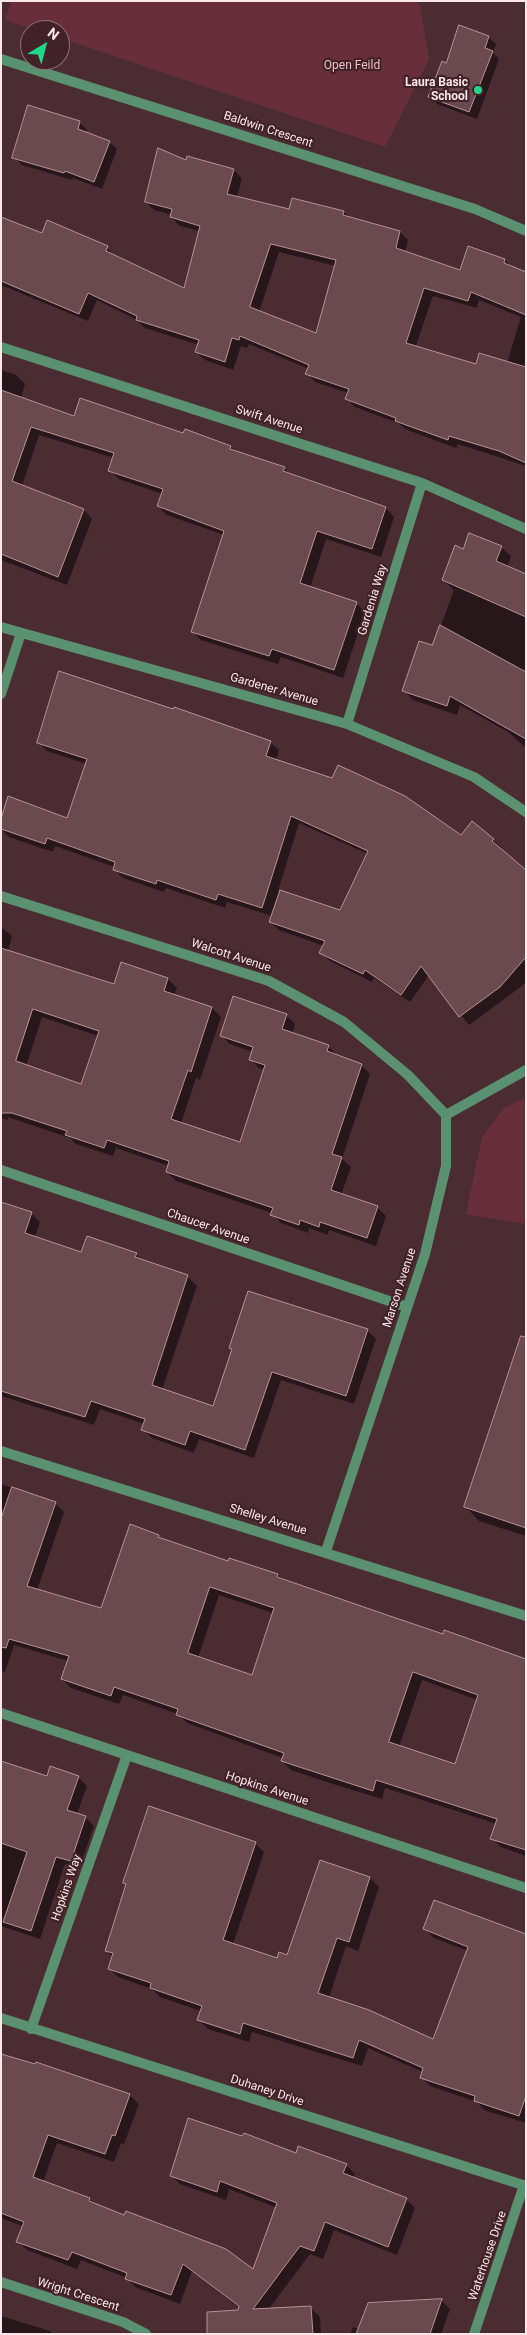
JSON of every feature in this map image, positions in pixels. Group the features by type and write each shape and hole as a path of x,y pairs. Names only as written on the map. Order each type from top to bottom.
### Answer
{"street":[{"name":"Baldwin Crescent","path":"1,59 475,209 526,231"},
{"name":"Swift Avenue","path":"1,347 422,483 526,528"},
{"name":"Gardenia Way","path":"347,724 422,483"},
{"name":"Gardener Avenue","path":"1,627 347,724 474,776 526,812"},
{"path":"1,694 21,633"},
{"name":"Walcott Avenue","path":"1,896 269,981 344,1022 408,1075 446,1115"},
{"path":"446,1115 526,1070"},
{"name":"Marson Avenue","path":"326,1551 425,1254 446,1166 446,1115"},
{"name":"Chaucer Avenue","path":"1,1170 407,1307"},
{"name":"Shelley Avenue","path":"1,1451 326,1551 526,1616"},
{"name":"Hopkins Avenue","path":"1,1713 526,1888"},
{"name":"Hopkins Way","path":"31,2029 126,1755"},
{"name":"Duhaney Drive","path":"1,2018 525,2185"},
{"name":"Waterhouse Drive","path":"474,2334 525,2185"},
{"name":"Wright Crescent","path":"1,2282 123,2322 146,2334"}],"green space":[{"name":"Open Feild","path":"11,1 416,1 420,6 429,59 385,147 70,41 70,20 20,20 20,25 5,20"},
{"path":"526,1098 526,1224 466,1214 482,1137 504,1108"}],"building":[{"path":"459,25 489,36 485,48 493,51 469,112 428,97 442,61 446,63"},
{"path":"28,105 80,121 78,129 110,141 94,182 65,171 64,173 12,158"},
{"path":"158,148 186,160 187,156 234,169 227,194 289,209 292,198 344,211 343,215 400,231 396,248 460,270 468,246 505,259 504,263 526,272 526,315 471,292 468,301 424,288 406,343 476,364 479,353 526,367 526,463 499,451 449,436 448,440 395,421 396,418 345,399 349,389 305,374 309,365 240,336 239,340 232,338 225,362 195,352 199,340 136,320 137,316 88,293 79,314 1,281 1,217 42,233 47,220 108,246 106,251 184,288 200,226 170,217 172,209 145,202","holes":["271,244 336,260 316,333 250,307"]},
{"path":"1,390 74,416 80,398 183,433 185,429 231,446 230,449 285,467 283,471 386,507 372,549 317,531 300,583 357,602 334,670 272,649 269,656 191,632 224,531 157,506 163,489 108,471 114,453 31,427 12,481 84,509 58,577 1,554"},
{"path":"469,533 502,546 496,561 526,574 526,617 442,580 455,545 463,549"},
{"path":"440,625 526,672 526,739 450,696 447,706 402,691 419,641 432,645"},
{"path":"59,671 173,709 174,707 271,741 266,756 332,778 338,765 405,796 461,835 472,821 526,870 526,957 500,987 459,1017 421,966 401,995 365,970 363,974 319,953 325,941 269,922 280,890 340,910 368,851 291,816 262,908 218,894 216,900 157,880 156,884 113,870 115,862 47,838 45,844 1,829 1,819 8,796 67,818 87,759 37,743"},
{"path":"1,948 114,984 121,962 168,978 164,991 212,1007 191,1072 188,1070 171,1119 240,1142 265,1065 249,1060 253,1047 220,1036 233,996 287,1014 282,1029 329,1045 327,1051 362,1064 332,1154 342,1157 331,1190 378,1206 367,1238 320,1222 319,1227 300,1220 299,1225 270,1215 273,1208 166,1172 169,1161 107,1140 104,1148 65,1135 67,1131 12,1113 1,1113","holes":["33,1009 99,1031 81,1084 16,1061"]},
{"path":"1,1202 32,1212 25,1233 81,1252 87,1236 137,1253 135,1257 188,1275 152,1385 213,1406 232,1349 229,1348 248,1291 368,1329 346,1396 272,1372 245,1450 190,1431 185,1445 141,1430 145,1419 91,1401 85,1417 1,1391"},
{"path":"521,1336 526,1337 526,1528 464,1507"},
{"path":"12,1487 56,1502 27,1586 101,1608 130,1524 159,1535 158,1537 228,1561 229,1558 278,1574 277,1577 387,1615 443,1634 444,1630 526,1659 526,1850 490,1839 497,1819 376,1780 373,1791 281,1761 284,1753 176,1715 178,1709 114,1687 111,1696 61,1679 69,1656 9,1639 6,1648 1,1647 1,1519","holes":["210,1587 274,1608 252,1675 188,1653","413,1672 478,1695 455,1764 389,1742"]},
{"path":"1,1761 47,1776 50,1766 79,1776 67,1810 86,1816 71,1861 56,1857 31,1931 3,1922 27,1852 1,1843"},
{"path":"149,1806 256,1842 223,1940 277,1958 279,1952 287,1955 320,1860 370,1877 349,1942 337,1938 318,1993 369,2010 433,2039 468,1947 423,1929 434,1900 526,1934 526,2096 519,2116 474,2101 475,2096 420,2078 423,2068 359,2040 353,2058 243,2023 240,2034 197,2020 202,2006 150,1988 151,1983 108,1969 113,1953 105,1951 126,1884 123,1883"},
{"path":"1,2054 35,2064 36,2062 130,2094 115,2136 112,2135 105,2154 48,2135 33,2177 90,2198 89,2201 124,2215 126,2211 226,2249 253,2269 277,2203 220,2181 217,2192 170,2176 188,2118 242,2136 244,2133 296,2153 298,2146 347,2164 343,2173 407,2198 388,2247 325,2222 314,2251 300,2246 253,2309 311,2306 313,2334 207,2334 207,2312 238,2310 239,2306 183,2264 171,2295 125,2279 127,2273 72,2252 68,2260 16,2242 24,2222 1,2213"},
{"path":"442,2299 430,2334 356,2334 368,2303"}],"place":[{"name":"Laura Basic School","path":"478,90"}]}
